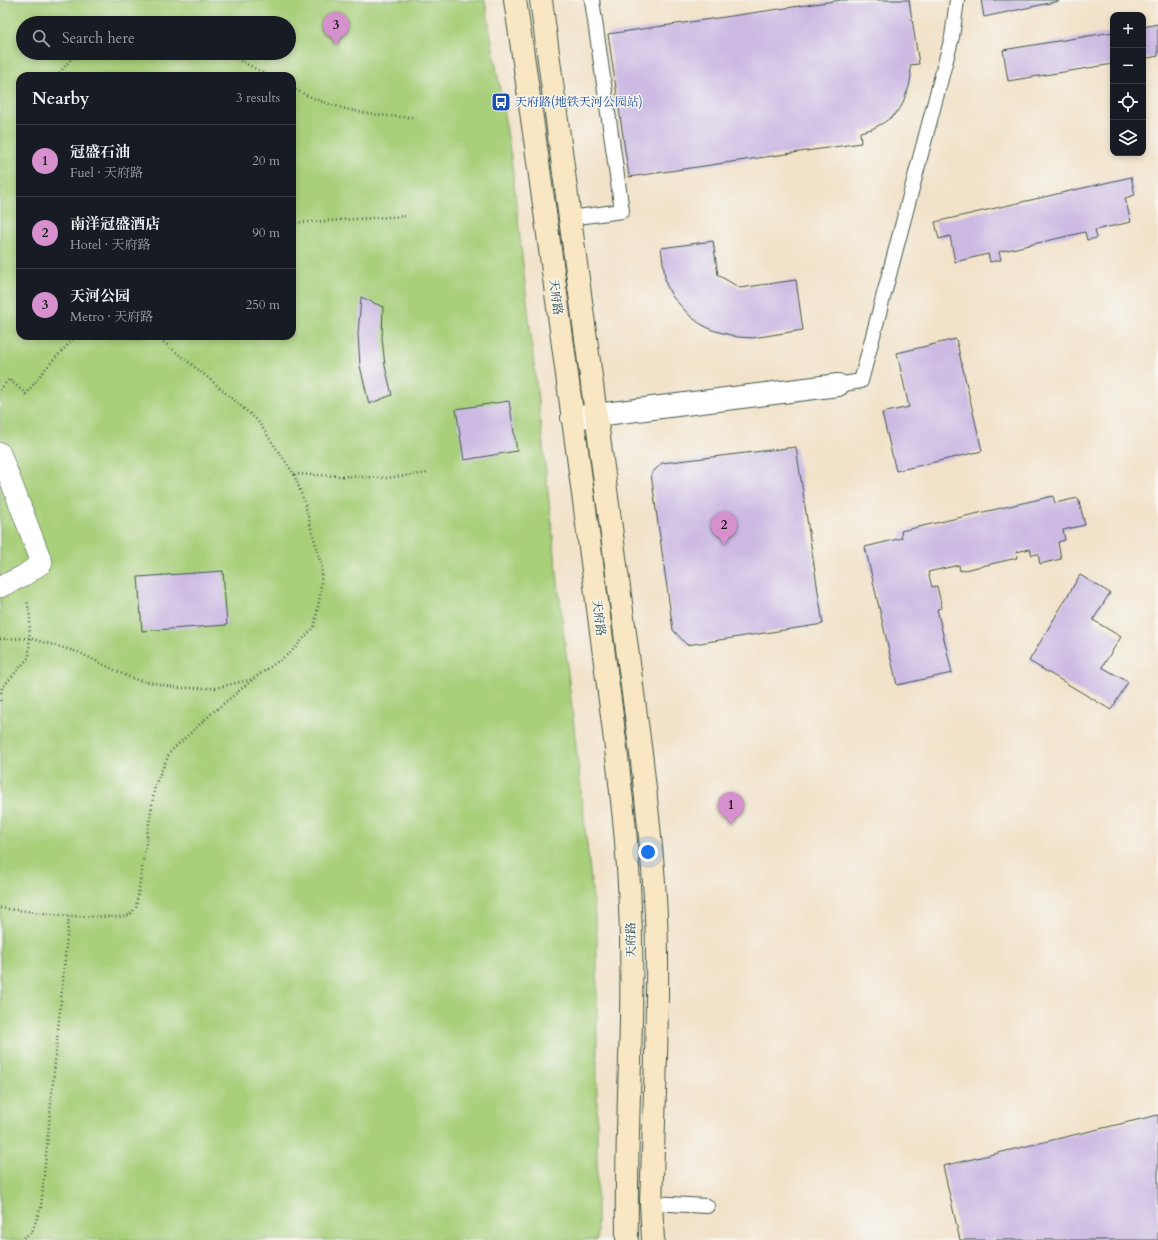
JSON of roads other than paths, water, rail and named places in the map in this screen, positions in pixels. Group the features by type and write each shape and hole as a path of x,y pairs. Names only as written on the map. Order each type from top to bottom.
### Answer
{"main road":[{"name":"天府路","path":"515,0 543,190 614,730 628,866 632,1008 626,1203 627,1240"},
{"name":"天府路","path":"541,0 642,761 658,956 651,1203 653,1240"}],"street":[{"path":"572,418 838,385"},
{"path":"0,453 42,562 23,576 0,587"}],"lane":[{"path":"570,218 622,211 592,0"},
{"path":"838,385 861,381 952,38 957,0"},
{"path":"651,1203 707,1206"}],"place":[{"name":"天河公园","path":"336,45"},
{"name":"天府路(地铁天河公园站)","path":"501,102"},
{"name":"南洋冠盛酒店","path":"724,545"},
{"name":"冠盛石油","path":"731,825"}]}
